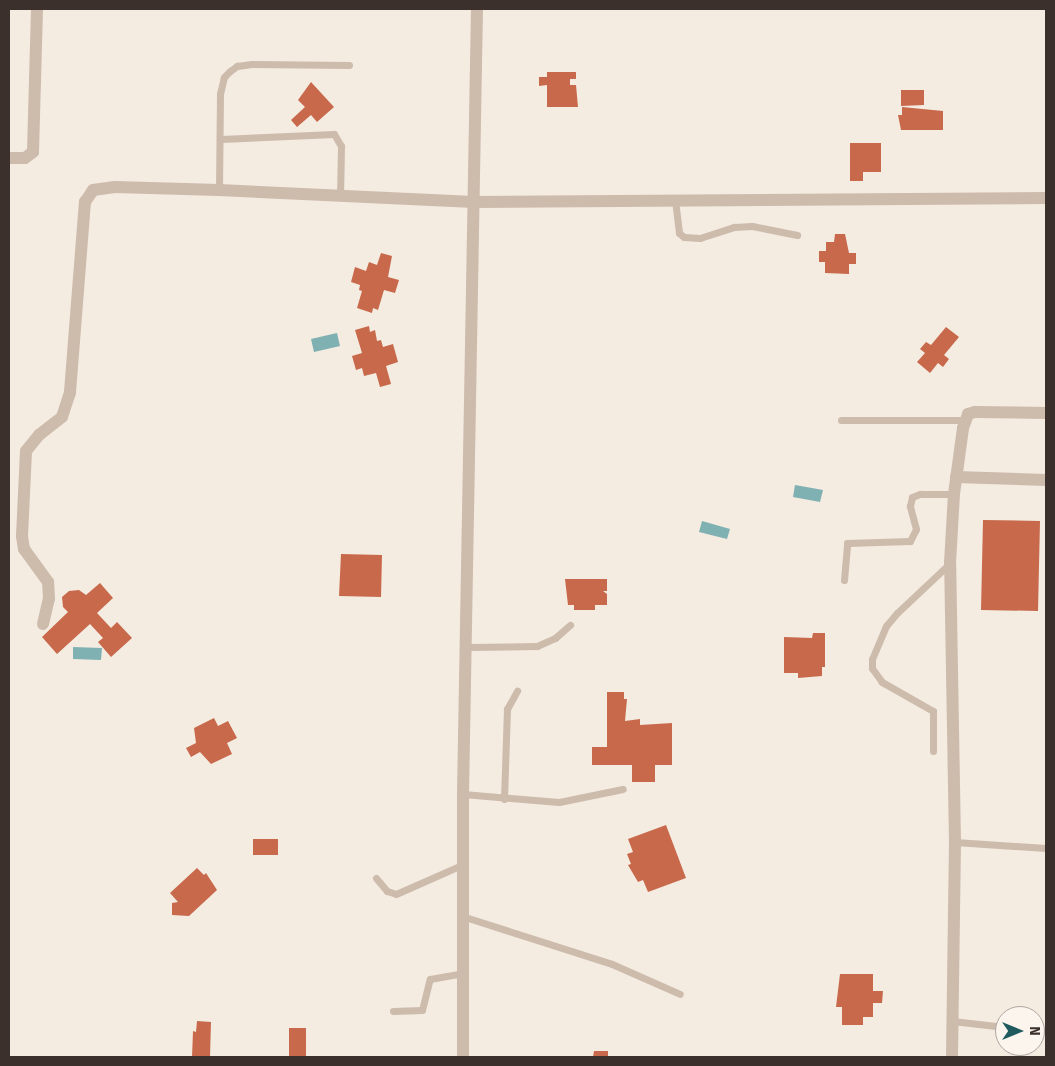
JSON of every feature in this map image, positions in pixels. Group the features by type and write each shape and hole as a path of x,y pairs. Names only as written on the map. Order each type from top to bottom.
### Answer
{"street":[{"path":"9,158 25,158 33,152 37,9"},
{"path":"463,1057 464,794 468,647 477,9"},
{"path":"43,624 49,599 48,582 24,549 22,536 26,451 39,435 62,417 70,392 85,202 93,190 104,188 219,190 474,202 1046,198"},
{"path":"952,1057 955,842 950,563 954,494 964,420 975,412 1046,414"},
{"path":"956,477 1046,480"}],"lane":[{"path":"219,190 220,94 224,77 237,66 349,65"},
{"path":"221,139 334,134 341,146 340,197"},
{"path":"675,200 679,232 684,237 700,238 734,226 752,226 797,235"},
{"path":"841,420 964,420"},
{"path":"844,580 846,543 910,541 916,529 910,506 912,497 920,494 954,494"},
{"path":"932,751 933,711 882,682 872,668 872,659 886,626 896,613 950,563"},
{"path":"468,647 537,646 555,638 570,625"},
{"path":"504,799 507,709 517,691"},
{"path":"464,794 504,799 559,802 623,789"},
{"path":"955,842 1046,848"},
{"path":"376,878 387,891 396,894 464,864"},
{"path":"464,916 612,964 680,994"},
{"path":"392,1012 422,1010 430,979 464,973"},
{"path":"952,1021 995,1026"}],"water":[{"path":"337,333 340,346 314,352 311,339"},
{"path":"795,485 823,490 820,502 793,497"},
{"path":"702,521 730,529 727,539 699,532"},
{"path":"73,647 102,648 101,660 73,659"}],"building":[{"path":"547,72 576,72 576,79 570,79 570,85 576,85 578,107 547,107 547,85 539,86 539,77 547,77"},
{"path":"311,82 334,107 317,122 311,115 297,127 291,120 305,107 298,100"},
{"path":"901,90 924,90 924,105 901,106"},
{"path":"902,107 943,111 943,130 901,130 898,115 902,115"},
{"path":"850,143 881,143 881,172 863,172 863,181 850,181"},
{"path":"835,234 845,234 849,253 856,253 856,264 849,264 849,274 825,273 825,262 819,262 819,251 826,251 826,242 834,242"},
{"path":"381,253 392,256 388,277 399,280 395,293 384,290 378,310 373,308 372,313 357,308 362,291 359,290 360,285 351,282 355,267 366,271 369,262 377,265"},
{"path":"369,326 370,332 375,330 377,341 381,340 383,347 393,344 398,362 386,366 391,384 380,387 376,373 364,376 362,368 356,370 352,356 362,353 355,330"},
{"path":"946,327 959,337 944,355 949,359 943,367 938,363 930,373 917,362 925,353 920,349 926,342 931,345"},
{"path":"983,520 1040,521 1038,611 981,610"},
{"path":"341,554 382,555 381,597 339,596"},
{"path":"565,579 607,579 607,591 603,591 607,594 607,605 595,605 595,610 574,610 574,605 568,605"},
{"path":"100,583 113,598 97,613 111,628 117,622 132,638 111,657 98,642 103,638 90,624 57,654 42,637 68,612 63,607 62,597 69,591 79,590 86,595"},
{"path":"813,633 825,633 825,667 822,667 822,676 798,678 798,673 784,673 784,637 812,638"},
{"path":"607,692 624,692 624,699 627,699 625,721 640,719 640,725 672,723 672,765 655,765 655,782 632,782 632,765 592,765 592,747 607,747"},
{"path":"214,718 218,726 228,721 237,738 227,743 232,754 211,764 200,752 191,757 186,748 196,743 194,728"},
{"path":"666,825 686,878 648,892 643,880 638,882 628,865 631,864 627,854 633,852 628,839"},
{"path":"253,839 278,839 278,855 253,855"},
{"path":"197,868 204,875 206,873 217,890 189,916 172,915 172,903 178,902 170,893"},
{"path":"840,974 873,974 873,991 883,991 882,1003 873,1003 873,1017 863,1017 863,1025 842,1025 842,1007 836,1007"},
{"path":"197,1021 211,1022 210,1057 192,1057 193,1031 196,1032"},
{"path":"289,1028 306,1028 306,1057 289,1057"},
{"path":"594,1051 608,1051 608,1057 593,1057"}]}
